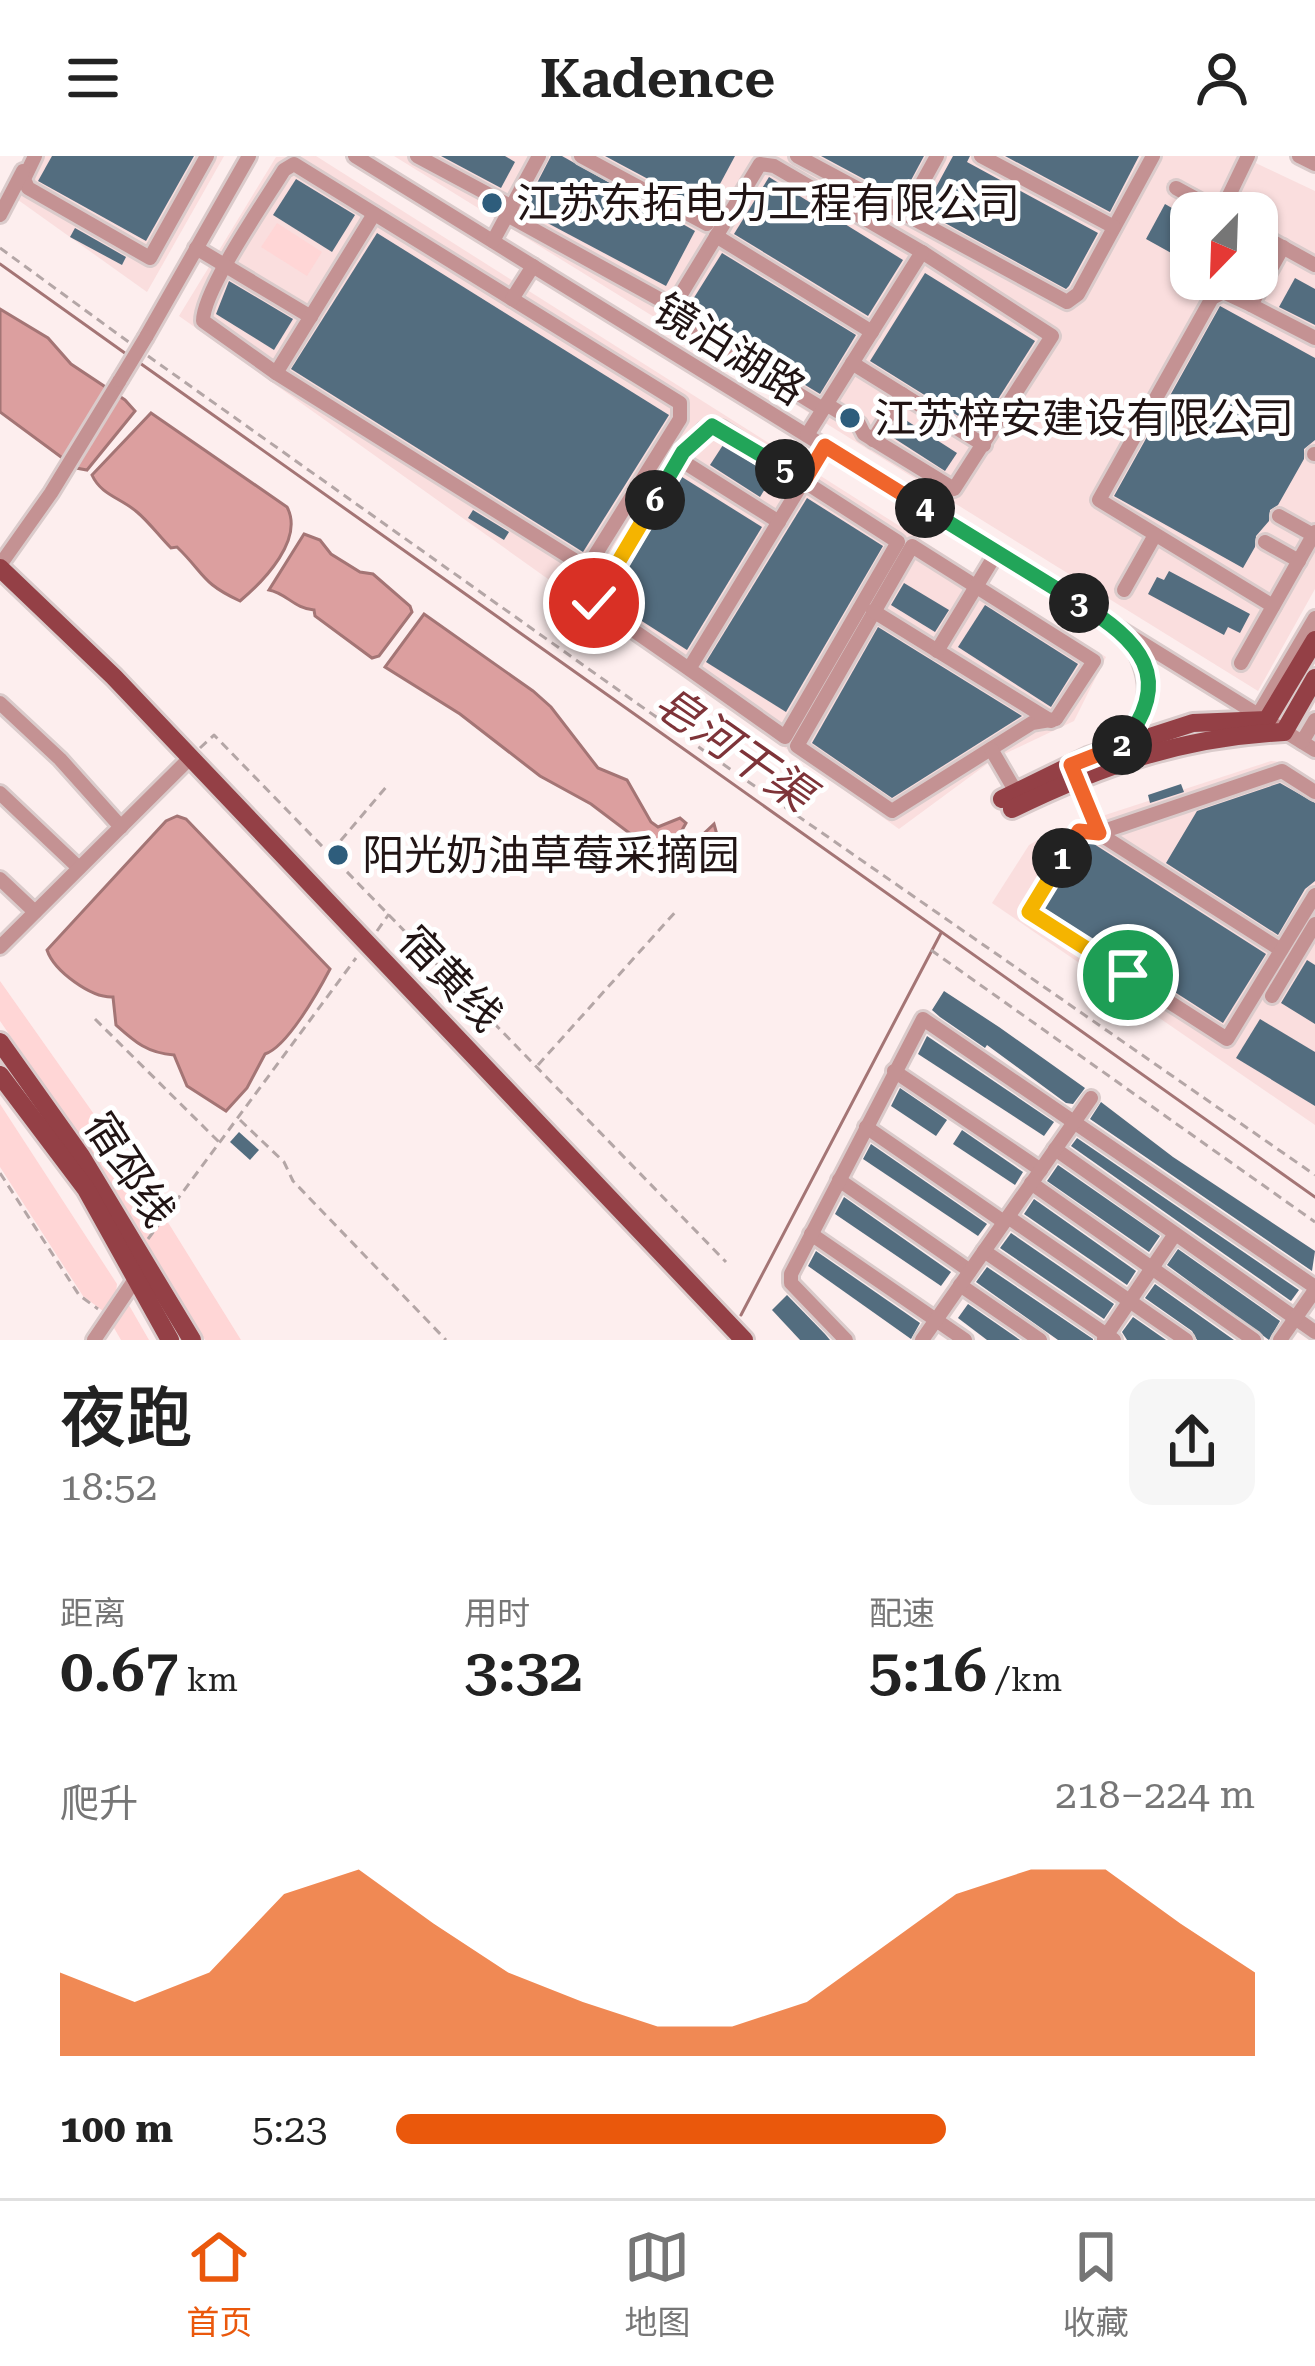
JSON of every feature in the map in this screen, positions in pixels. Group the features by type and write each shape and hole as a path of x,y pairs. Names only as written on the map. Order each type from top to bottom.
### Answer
{"main road":[{"name":"宿黄线","path":"0,566 368,943 733,1336"},
{"path":"1270,722 1315,640"},
{"path":"1074,772 1270,722 1315,678"},
{"path":"1010,800 1122,745 1193,723 1270,722"},
{"name":"宿邳线","path":"0,1042 81,1156 192,1340"},
{"name":"宿邳线","path":"0,1075 86,1189 170,1340"}],"street":[{"path":"33,156 24,179 28,188 150,258 207,156"},
{"path":"0,215 33,156"},
{"path":"0,566 120,380 249,156"},
{"name":"镜泊湖路","path":"355,156 1309,746"},
{"path":"417,156 439,161 510,211 661,300"},
{"path":"581,156 711,230 872,332"},
{"path":"796,156 1067,302 1078,294 1153,156"},
{"path":"905,214 937,156"},
{"path":"981,156 1114,227"},
{"path":"1231,192 1248,156"},
{"path":"1299,156 1315,164"},
{"path":"494,241 532,158"},
{"path":"766,163 922,252 1052,336 955,489 873,440 859,424 672,317 711,230 766,163"},
{"path":"294,164 680,404 682,410 586,568 203,321 204,308 226,266 288,165 294,164"},
{"path":"1177,188 1184,192"},
{"path":"277,373 374,214"},
{"path":"1278,245 1315,265"},
{"path":"1251,304 1282,247"},
{"path":"196,248 311,317"},
{"path":"807,435 922,252"},
{"path":"512,299 533,266"},
{"path":"1274,606 1099,500 1212,298 1222,292 1315,338"},
{"path":"852,362 984,445"},
{"path":"873,440 902,394"},
{"path":"712,426 898,542 785,737 594,603 679,459 712,426"},
{"path":"688,669 825,446"},
{"path":"679,459 778,522"},
{"path":"1241,663 1314,534 1279,516"},
{"path":"1124,590 1155,535"},
{"path":"1265,542 1299,561"},
{"path":"912,545 1094,661 1062,712 1051,721 1032,723 892,811 796,746 873,611 912,545"},
{"path":"937,651 997,552"},
{"path":"873,611 1051,721"},
{"path":"1270,722 1315,618"},
{"path":"1122,745 1139,723 1148,695 1145,669 1124,630"},
{"path":"0,703 59,758 121,827"},
{"path":"1309,746 1315,719"},
{"path":"991,749 1010,800"},
{"path":"0,947 190,758"},
{"path":"1074,772 1099,833 1281,950"},
{"path":"1315,792 1282,772 1099,833 1079,831 1029,912 1227,1039 1315,895"},
{"path":"0,793 80,868"},
{"path":"0,879 34,913"},
{"path":"1272,996 1309,949 1315,924"},
{"path":"847,1340 791,1283 791,1274 923,1019 1075,1121 1313,1295 1280,1340"},
{"path":"894,1071 1254,1340"},
{"path":"922,1340 1091,1097"},
{"path":"866,1126 1186,1340"},
{"path":"1055,1149 1315,1333"},
{"path":"839,1180 970,1271"},
{"path":"811,1234 965,1340"},
{"path":"984,1251 1108,1338 1175,1234"},
{"path":"94,1340 136,1278"},
{"path":"960,1286 1040,1340"}],"path":[{"path":"0,248 706,753 1315,1175"},
{"path":"190,758 214,735 726,1262"},
{"path":"330,854 388,786"},
{"path":"537,1066 678,909"},
{"path":"138,1249 160,1228 389,914"},
{"path":"931,950 1315,1222"},
{"path":"95,1019 221,1144"},
{"path":"240,1120 446,1340"},
{"path":"0,1173 79,1295 107,1319"}],"shaded area":[{"path":"36,156 224,156 147,292 14,197"},
{"path":"316,156 1106,657 1074,721 994,759 899,829 179,316 276,157"},
{"path":"394,156 1241,156 1315,191 1315,589 1258,691"},
{"path":"277,223 322,252 307,276 261,247"},
{"path":"0,309 48,338 71,364 135,411 87,470 76,468 0,412"},
{"path":"151,413 287,507 291,519 286,545 240,601 210,583 177,547 171,548 92,475"},
{"path":"304,534 320,540 331,554 360,572 373,574 410,606 412,612 379,656 372,658 315,616 314,610 269,590"},
{"path":"424,614 551,707 598,768 627,780 651,822 658,827 680,818 686,823 669,853 661,857 591,804 540,776 460,714 385,667"},
{"path":"1271,761 1315,780 1315,1125 992,903 1029,845 1050,833"},
{"path":"177,816 186,819 330,969 292,1030 265,1054 247,1088 226,1111 187,1086 174,1055 142,1046 116,1025 113,997 74,982 47,950 166,821"},
{"path":"714,824 719,842 713,850 715,858 703,869 682,863 678,858"},
{"path":"0,981 151,1195 241,1340 205,1340 88,1148 0,1021"},
{"path":"0,1104 117,1284 116,1294 103,1311 83,1296 0,1167"},
{"path":"126,1300 149,1340 121,1340 110,1321"}],"building":[{"path":"52,156 194,156 146,241 38,181"},
{"path":"441,156 505,156 515,162 501,188"},
{"path":"551,156 562,156 695,231 666,286 523,210"},
{"path":"605,156 735,156 706,210"},
{"path":"821,156 924,156 901,199"},
{"path":"953,156 970,156 967,162 1098,233 1066,289 923,211"},
{"path":"1005,156 1139,156 1110,212"},
{"path":"769,177 903,260 868,316 734,234"},
{"path":"296,179 355,215 332,252 273,215"},
{"path":"1165,204 1170,207 1170,252 1146,239"},
{"path":"75,228 126,257 122,265 70,237"},
{"path":"377,233 669,415 583,552 291,369"},
{"path":"722,253 856,335 820,394 685,312"},
{"path":"925,273 1035,341 979,429 870,361"},
{"path":"1295,278 1315,289 1315,325 1279,307"},
{"path":"229,281 293,319 274,350 216,314"},
{"path":"1220,306 1315,358 1315,440 1304,449 1304,459 1278,505 1270,510 1269,521 1256,536 1243,568 1114,496"},
{"path":"901,417 957,453 945,471 889,435"},
{"path":"723,445 773,476 760,497 710,465"},
{"path":"682,477 762,527 687,650 609,600"},
{"path":"807,498 883,546 786,712 706,662"},
{"path":"473,510 509,532 504,540 468,518"},
{"path":"1169,571 1250,614 1240,633 1228,627 1224,635 1148,594 1157,577 1164,580"},
{"path":"904,583 949,610 935,632 891,605"},
{"path":"985,605 1078,664 1051,707 958,647"},
{"path":"878,627 1022,716 892,798 812,743"},
{"path":"1280,783 1315,803 1315,881 1305,889 1278,935 1166,863 1197,811"},
{"path":"1181,784 1184,792 1150,803 1148,795"},
{"path":"1085,843 1094,844 1266,954 1223,1023 1044,908"},
{"path":"1307,960 1315,965 1315,1024 1281,1003"},
{"path":"944,991 1085,1088 1073,1104 932,1010"},
{"path":"1260,1019 1315,1052 1315,1106 1236,1058"},
{"path":"927,1036 1054,1122 1044,1136 918,1054"},
{"path":"900,1088 947,1120 936,1136 891,1106"},
{"path":"1101,1102 1173,1157 1315,1251 1312,1271 1090,1119"},
{"path":"962,1130 1023,1172 1015,1185 953,1144"},
{"path":"239,1132 259,1150 250,1160 230,1142"},
{"path":"1077,1138 1299,1290 1291,1301 1071,1146"},
{"path":"871,1144 987,1224 978,1236 863,1159"},
{"path":"1058,1165 1160,1236 1149,1252 1047,1181"},
{"path":"844,1197 951,1272 941,1286 835,1214"},
{"path":"1034,1199 1136,1271 1127,1285 1024,1214"},
{"path":"1011,1233 1114,1304 1104,1319 1000,1248"},
{"path":"1178,1249 1280,1321 1269,1340 1167,1265"},
{"path":"816,1251 920,1323 911,1339 808,1266"},
{"path":"987,1267 1093,1340 1058,1340 976,1282"},
{"path":"1155,1284 1234,1340 1197,1340 1192,1331 1145,1298"},
{"path":"787,1295 830,1340 800,1340 772,1310"},
{"path":"968,1304 1020,1340 987,1340 958,1318"},
{"path":"1133,1317 1166,1340 1127,1340 1122,1332"}],"waterway":[{"name":"皂河干渠","path":"0,264 129,356"},
{"name":"皂河干渠","path":"137,361 1315,1197"},
{"path":"741,1315 941,933"}],"place":[{"name":"江苏东拓电力工程有限公司","path":"492,203"},
{"name":"江苏梓安建设有限公司","path":"850,418"},
{"name":"阳光奶油草莓采摘园","path":"338,855"}],"route":[{"path":"594,603 683,452 712,426 804,481 825,446 1124,630 1145,669 1148,695 1144,709 1122,745 1071,765 1099,833 1079,831 1029,912 1128,975"}]}
